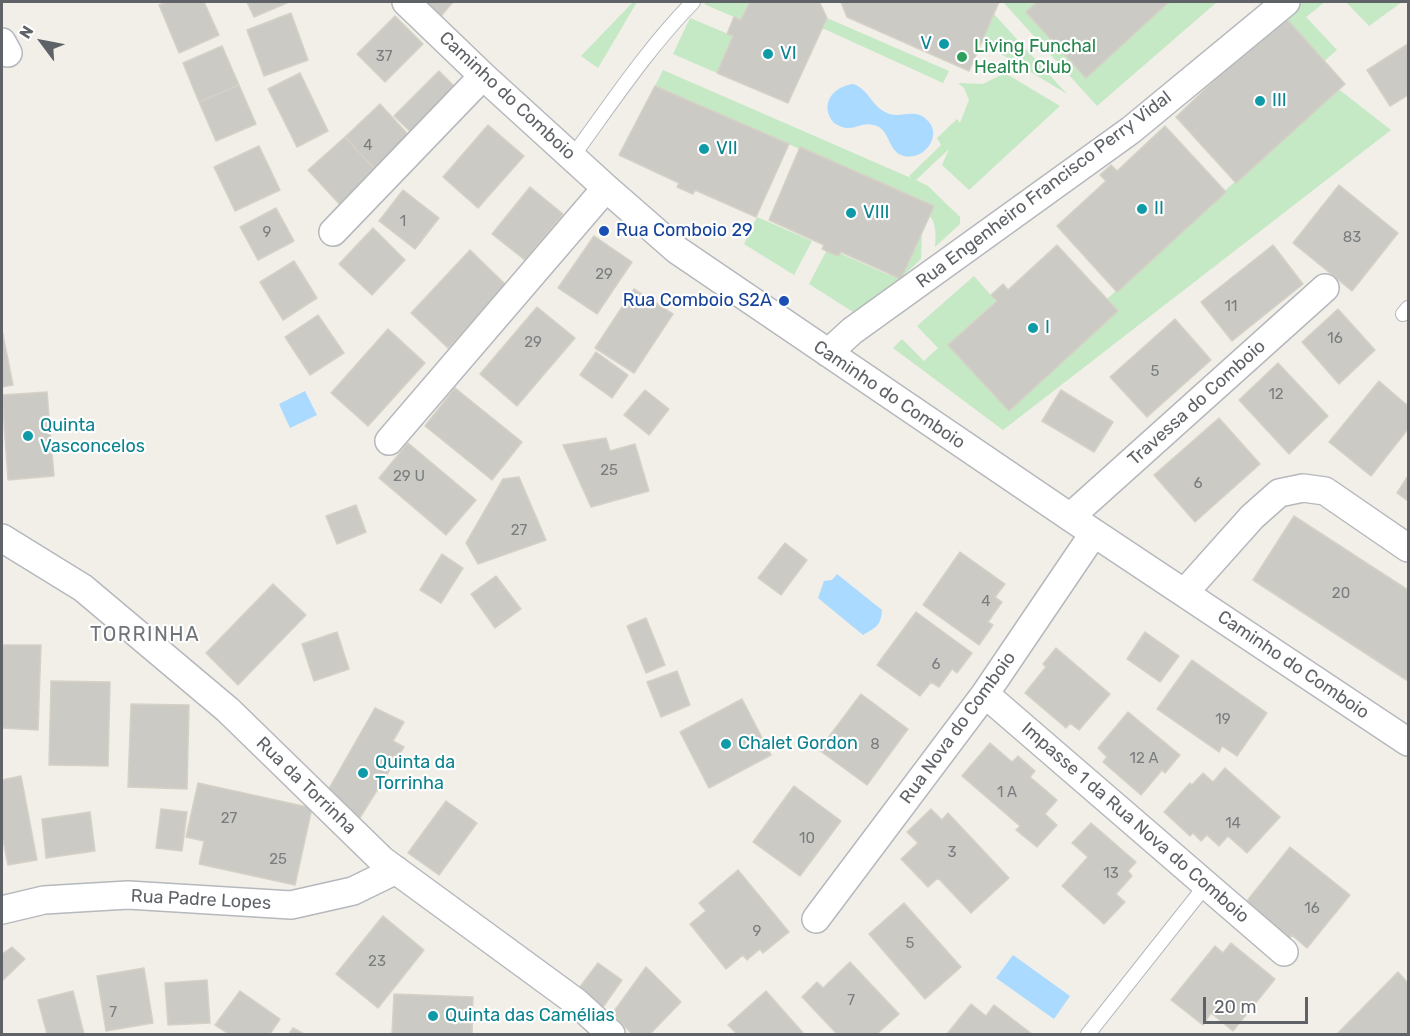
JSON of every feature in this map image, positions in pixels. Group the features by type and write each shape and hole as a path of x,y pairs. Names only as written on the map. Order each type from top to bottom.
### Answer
{"street":[{"name":"Caminho do Comboio","path":"406,2 483,76 677,250 1070,517 1408,742"},
{"name":"Rua Engenheiro Francisco Perry Vidal","path":"828,353 852,331 1131,130 1286,2"},
{"path":"333,232 483,76"},
{"path":"389,441 606,188"},
{"name":"Travessa do Comboio","path":"1070,517 1325,288"},
{"path":"1185,592 1252,517 1279,493 1303,488 1325,491 1408,548"},
{"name":"Rua Nova do Comboio","path":"816,919 985,694 1094,533"},
{"name":"Rua da Torrinha","path":"2,538 93,595 228,710 382,860 576,1002 611,1035"},
{"name":"Impasse 1 da Rua Nova do Comboio","path":"985,694 1284,952"},
{"name":"Rua Padre Lopes","path":"2,910 44,900 129,895 291,905 353,891 396,870"}],"lane":[{"path":"572,157 669,26 693,2"},
{"path":"1088,1035 1206,885"}],"green space":[{"path":"633,2 637,2 598,68 581,56"},
{"path":"707,2 750,2 741,20 704,4"},
{"path":"978,2 983,2 1067,94 965,32"},
{"path":"1003,2 1037,2 1026,12 1086,77 1169,2 1217,2 1097,106"},
{"path":"1281,2 1325,2 1306,17 1337,50 1314,70 1391,130 1003,430 893,348 902,339 924,361 938,348 917,326 974,276 996,301 948,345 1009,411 1118,311 1107,299 1324,100 1255,25"},
{"path":"1346,2 1402,2 1369,26"},
{"path":"690,18 733,36 717,73 673,54"},
{"path":"827,18 949,71 943,83 822,28"},
{"path":"663,70 911,178 909,176 941,145 937,138 957,119 960,123 969,100 964,88 958,83 983,84 1005,73 1060,106 969,190 942,165 949,149 916,180 928,186 960,217 960,224 935,247 934,224 926,213 929,205 655,86"},
{"path":"757,217 812,241 794,275 744,244"},
{"path":"912,223 922,232 921,259 861,317 809,284 828,248 889,275"}],"water":[{"path":"853,84 863,90 877,106 887,113 892,115 917,114 926,119 933,132 930,145 919,154 904,156 895,150 879,127 868,124 846,128 834,123 828,110 830,98 839,89"},
{"path":"305,391 317,415 290,428 279,404"},
{"path":"837,574 882,610 877,626 863,635 818,598 824,581 832,580"},
{"path":"1013,955 1070,996 1054,1019 996,978"}],"building":[{"path":"167,2 204,2 219,35 179,53 159,5"},
{"path":"247,2 289,2 254,17"},
{"path":"411,2 453,2 436,22"},
{"name":"VI","path":"750,2 816,2 820,3 827,18 788,103 717,73 733,36 727,34 734,17 741,20"},
{"name":"V","path":"841,2 999,2 969,71 847,17"},
{"path":"1037,2 1169,2 1086,78 1026,12"},
{"path":"291,13 308,60 264,76 247,30"},
{"path":"395,16 423,44 385,82 357,54"},
{"name":"III","path":"1284,16 1345,84 1236,183 1176,117 1223,72 1219,66 1230,57 1235,62"},
{"path":"1408,44 1408,95 1390,106 1367,70"},
{"path":"222,46 239,85 199,102 183,63"},
{"path":"439,71 459,91 415,136 394,116"},
{"path":"300,73 328,131 297,147 268,89"},
{"path":"239,85 256,124 216,141 199,102"},
{"name":"VII","path":"655,86 789,144 756,217 695,190 693,194 677,187 679,183 619,155"},
{"path":"380,104 415,142 379,174 345,137"},
{"path":"488,125 524,156 478,208 443,177"},
{"name":"II","path":"1165,126 1226,192 1117,292 1057,226 1106,181 1100,175 1111,165 1117,171"},
{"path":"345,137 379,174 343,208 308,170"},
{"path":"259,146 280,190 235,211 214,167"},
{"name":"VIII","path":"800,147 934,206 901,279 841,252 838,256 822,249 824,245 769,220"},
{"path":"1339,185 1398,233 1352,291 1293,243"},
{"path":"530,187 563,214 525,260 492,234"},
{"path":"403,190 439,218 415,249 379,221"},
{"path":"276,208 294,241 258,260 240,227"},
{"path":"373,228 405,260 372,295 339,264"},
{"path":"594,236 632,262 597,314 558,288"},
{"name":"I","path":"1057,245 1118,311 1009,411 948,345 997,301 991,295 1003,284 1008,290"},
{"path":"1273,245 1303,284 1232,341 1201,302"},
{"path":"470,250 507,286 448,348 411,313"},
{"path":"294,261 317,298 283,320 260,282"},
{"path":"634,289 673,314 634,373 595,348"},
{"path":"537,307 575,338 517,406 480,374"},
{"path":"1338,309 1375,350 1339,384 1302,342"},
{"path":"318,315 344,353 310,375 285,337"},
{"path":"1175,319 1211,360 1147,417 1110,377"},
{"path":"388,329 425,363 368,426 331,393"},
{"path":"2,330 13,385 2,387"},
{"path":"596,352 628,375 612,398 580,375"},
{"path":"1278,363 1328,416 1289,454 1239,400"},
{"path":"1379,381 1408,406 1408,429 1371,476 1329,442"},
{"path":"455,388 522,442 492,480 425,426"},
{"path":"645,390 669,409 649,435 624,415"},
{"path":"1061,390 1113,422 1094,452 1042,421"},
{"name":"Quinta Vasconcelos","path":"47,392 54,476 8,480 2,395"},
{"path":"1219,418 1260,464 1195,522 1154,475"},
{"path":"606,438 610,451 635,444 649,491 591,507 563,445"},
{"path":"408,443 476,500 446,535 379,478"},
{"path":"1408,476 1408,501 1397,493"},
{"path":"519,477 546,540 478,564 466,543 503,479"},
{"path":"356,505 366,532 337,544 326,516"},
{"path":"1294,516 1408,590 1408,681 1253,580"},
{"path":"785,543 807,560 781,595 758,578"},
{"path":"960,552 1005,584 995,597 1002,602 988,622 993,625 979,645 923,605"},
{"path":"442,554 463,568 441,603 420,590"},
{"path":"496,576 521,609 495,628 471,594"},
{"path":"273,584 306,615 238,685 206,653"},
{"path":"916,612 972,653 957,673 952,669 939,687 931,682 920,696 877,665"},
{"path":"646,618 665,665 646,673 627,626"},
{"path":"337,632 349,669 314,681 302,644"},
{"path":"1145,632 1179,656 1160,682 1127,659"},
{"path":"2,645 41,645 38,730 2,728"},
{"path":"1056,648 1110,694 1079,730 1070,723 1066,728 1025,693 1046,667 1043,664"},
{"path":"1192,660 1267,713 1237,756 1222,746 1219,752 1157,709"},
{"path":"677,671 690,705 661,717 647,682"},
{"path":"51,681 110,682 108,766 49,765"},
{"path":"861,694 908,729 867,785 819,750"},
{"name":"Chalet Gordon","path":"742,699 771,755 709,788 680,732"},
{"path":"131,704 189,705 187,789 128,787"},
{"name":"Quinta da Torrinha","path":"375,708 404,722 393,741 404,747 356,824 323,799"},
{"path":"1128,712 1180,755 1165,773 1162,770 1141,795 1103,762 1107,757 1098,748"},
{"path":"990,743 1012,762 1018,756 1035,771 1030,777 1057,800 1045,814 1057,825 1037,847 1016,830 1020,826 962,776"},
{"path":"1225,768 1280,817 1247,853 1228,836 1219,846 1207,835 1201,841 1193,833 1190,836 1164,812 1190,783 1192,785 1203,773 1213,782"},
{"path":"21,776 37,860 8,865 2,841 2,780"},
{"path":"198,783 312,808 295,885 199,864 204,841 186,837"},
{"path":"794,786 841,821 800,876 753,842"},
{"path":"446,801 477,823 439,875 408,853"},
{"path":"161,809 187,812 182,851 156,848"},
{"path":"931,809 942,820 948,813 1009,878 971,913 938,878 928,887 901,859 918,843 907,832"},
{"path":"90,812 95,851 46,858 42,819"},
{"path":"1091,823 1136,862 1128,871 1132,876 1116,894 1125,902 1104,924 1062,886 1088,857 1072,843"},
{"path":"1290,847 1350,895 1307,948 1292,935 1286,943 1239,911"},
{"path":"738,870 789,932 763,953 760,949 747,960 743,955 726,969 690,924 706,911 699,903"},
{"path":"904,903 961,967 925,999 869,934"},
{"path":"383,916 424,950 378,1008 336,974"},
{"path":"1231,943 1275,979 1233,1031 1211,1013 1203,1025 1171,1000 1215,946 1223,953"},
{"path":"12,947 25,959 2,981 2,954"},
{"path":"850,962 899,1014 879,1034 837,1034 802,997 817,982 823,988"},
{"path":"598,963 622,980 601,1010 576,992"},
{"path":"646,967 681,1002 650,1034 632,1034 612,1014"},
{"path":"144,968 153,1023 106,1031 97,976"},
{"path":"1398,972 1408,983 1408,1034 1337,1034"},
{"path":"207,980 210,1023 168,1025 165,983"},
{"path":"73,991 84,1034 47,1034 38,1000"},
{"path":"240,991 280,1019 270,1034 229,1034 215,1025"},
{"path":"766,991 804,1034 737,1034 728,1025"},
{"name":"Quinta das Camélias","path":"394,994 473,997 472,1034 392,1034"},
{"path":"971,1004 986,1016 994,1005 1032,1034 947,1034"},
{"path":"293,1028 304,1034 289,1034"}],"place":[{"name":"V","path":"944,44"},
{"name":"VI","path":"768,54"},
{"name":"Living Funchal Health Club","path":"962,57"},
{"name":"III","path":"1260,101"},
{"name":"VII","path":"704,149"},
{"name":"II","path":"1142,209"},
{"name":"VIII","path":"851,213"},
{"name":"Rua Comboio 29","path":"604,231"},
{"name":"Rua Comboio S2A","path":"784,301"},
{"name":"I","path":"1033,328"},
{"name":"Quinta Vasconcelos","path":"28,436"},
{"name":"Chalet Gordon","path":"726,744"},
{"name":"Quinta da Torrinha","path":"363,773"},
{"name":"Quinta das Camélias","path":"433,1016"}],"district":[{"name":"TORRINHA","path":"145,635"}]}
